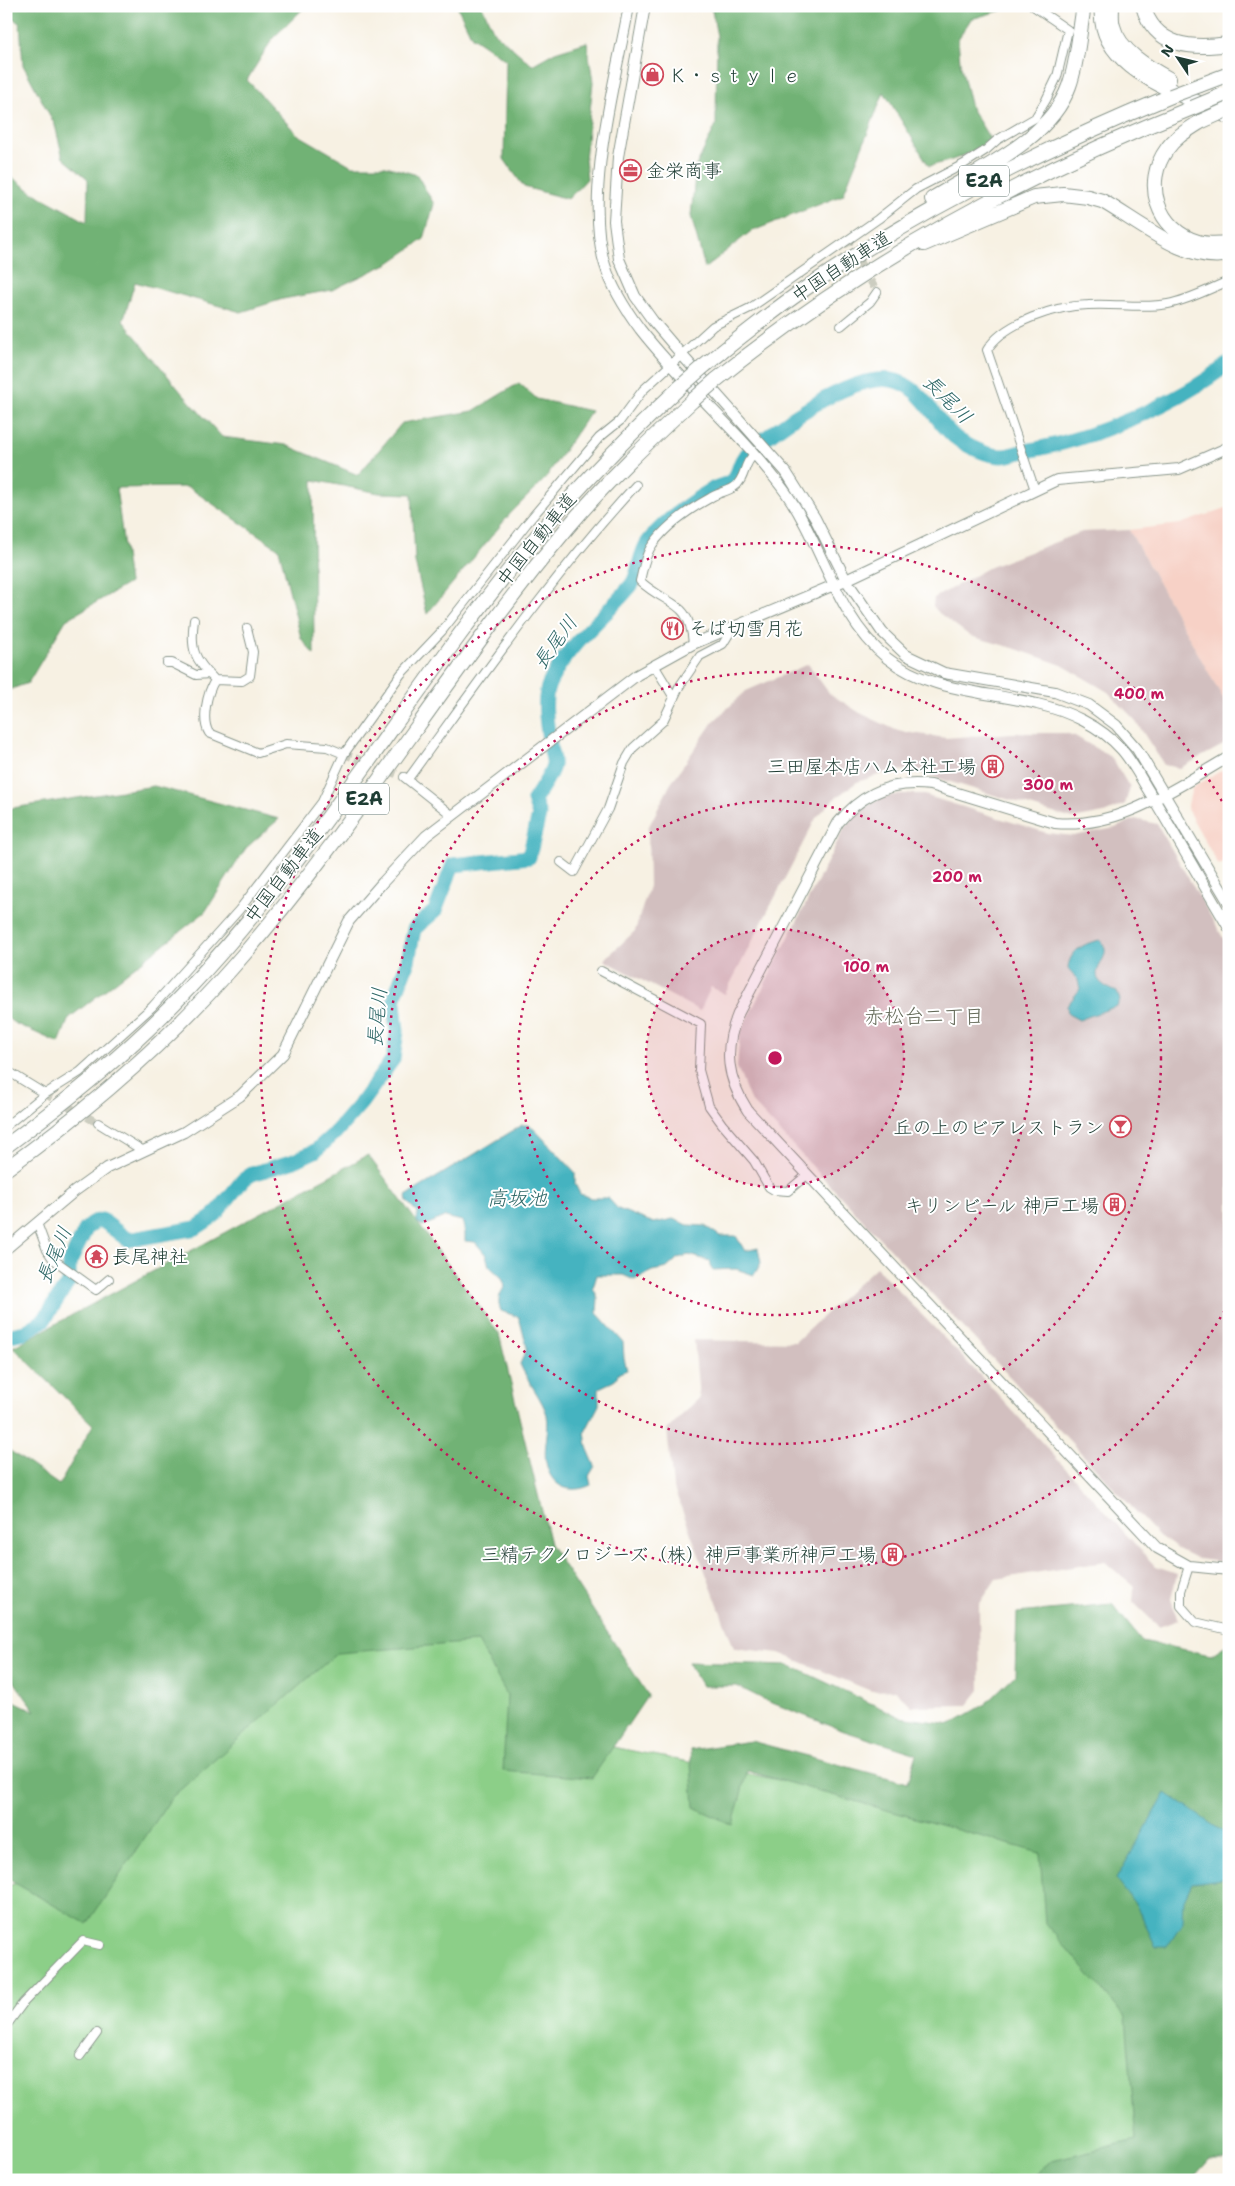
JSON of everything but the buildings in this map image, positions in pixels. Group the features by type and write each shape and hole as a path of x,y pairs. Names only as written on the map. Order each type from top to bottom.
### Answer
{"highway":[{"path":"807,287 877,233 992,163 1045,124 1061,104 1070,86 1084,6"},
{"path":"1102,6 1104,31 1112,48 1121,58 1144,76 1229,117"},
{"path":"1112,6 1113,26 1120,41 1133,54 1173,81 1227,101"},
{"path":"1143,6 1147,18 1159,34 1174,43 1195,47 1229,44"},
{"name":"中国自動車道","path":"6,1146 69,1098 129,1048 218,956 311,841 452,646 530,544 626,438 679,388 703,367 807,287 892,233 959,194 1075,137 1171,96 1229,74"},
{"path":"1227,101 1177,137 1158,165 1154,184 1155,197 1162,216 1182,235 1210,244 1229,243"},
{"name":"中国自動車道","path":"6,1169 110,1090 172,1032 232,969 298,889 474,647 569,526 618,472 692,400 805,311 926,234 1023,182 1140,128 1192,108 1227,101"},
{"path":"877,264 1034,197 1063,194 1102,201 1182,249 1204,256 1229,254"}],"street":[{"path":"629,6 601,153 599,238 605,266 624,306 641,330 785,492 807,526 834,585 868,639 886,658 905,671 927,682 1039,704 1078,718 1096,729 1121,750 1154,800 1229,928"},
{"path":"645,6 618,157 614,221 620,260 635,296 681,354 748,427 786,472 815,518 846,580 882,632 906,655 944,673 1056,692 1089,705 1116,725 1137,749 1229,903"},
{"path":"6,1126 46,1094 80,1072 152,1007 239,910 322,802 344,754 401,674 427,644 442,631 528,522 582,458 620,421 643,390 670,363 713,326 750,308 878,219 916,189 964,164 986,150 997,140 1035,118 1057,77 1068,30 1032,6"},
{"path":"1035,490 987,350 998,336 1046,313 1086,304 1167,304 1229,281"},
{"path":"841,326 870,302 877,292"},
{"path":"6,1249 107,1168 184,1132 240,1096 283,1054 349,921 426,836 606,697 654,665 693,644 846,580 1057,480 1179,469 1229,447"},
{"path":"693,644 692,629 684,611 653,593 640,581 648,554 652,544 671,526 710,498 735,486 741,479 749,459 754,455"},
{"path":"453,816 406,778 511,637 601,522 636,485"},
{"path":"194,620 192,634 194,654 212,677 205,716 206,727 209,733 258,753 286,744 327,747 344,754"},
{"path":"167,663 172,663 196,675 242,681 250,676 253,652 247,628"},
{"path":"561,862 574,872 608,809 624,763 636,744 663,721 690,668 700,656 723,644 732,628"},
{"path":"654,665 674,698"},
{"path":"1229,757 1154,800 1115,817 1073,825 1055,823 931,785 915,783 883,788 857,803 838,823 743,1006 732,1030 729,1046 732,1080 748,1111 1157,1548 1189,1566 1229,1570"},
{"path":"601,971 701,1024 699,1070 709,1106 754,1161 769,1187 774,1190 788,1191 808,1174"},
{"path":"6,1070 46,1094"},
{"path":"98,1123 142,1150"},
{"path":"37,1223 47,1250 58,1263 96,1290 109,1279"},
{"path":"1189,1566 1181,1591 1180,1606 1195,1622 1229,1630"},
{"path":"6,2026 23,2003 83,1941 100,1944"},
{"path":"80,2056 97,2033"}],"shaded area":[{"path":"1229,507 1229,709 1129,530 1180,524"},
{"path":"1129,530 1229,709 1229,742 1180,768 1164,765 1135,720 1108,692 1062,665 970,636 939,613 933,606 934,598 990,567 1082,532"},
{"path":"808,664 829,693 860,713 898,731 946,738 1013,733 1065,733 1075,736 1112,758 1130,788 1125,804 1104,813 1073,819 911,770 891,771 857,782 834,799 816,818 725,994 711,987 700,1011 604,960 635,931 649,886 648,828 670,785 713,722 746,691"},
{"path":"1229,766 1229,860 1219,866 1187,809 1192,788"},
{"name":"キリンビール 神戸工場","path":"921,794 1047,833 1073,836 1115,828 1135,819 1157,824 1229,948 1229,1560 1222,1562 1198,1559 1178,1549 1159,1536 750,1100 737,1067 740,1033 845,827 864,808 882,797"},
{"path":"876,1267 990,1386 1156,1567 1177,1574 1171,1599 1178,1620 1159,1627 1133,1602 1134,1587 1105,1562 996,1579 979,1605 980,1690 968,1705 912,1706 895,1690 871,1691 779,1653 734,1648 673,1486 667,1430 699,1398 694,1340 795,1342"}],"green space":[{"path":"6,6 306,6 273,38 247,80 297,134 352,166 386,166 417,175 434,204 424,239 389,263 332,290 283,299 241,312 135,282 123,321 181,392 222,437 286,445 358,475 402,423 473,411 519,383 537,399 591,411 544,480 510,514 427,614 415,562 412,494 379,493 313,480 314,655 301,638 279,549 188,487 116,488 129,583 66,620 28,683 6,691 6,173 32,192 87,222 88,179 63,158 55,125 23,65 20,24 6,12"},
{"path":"457,6 482,6 494,32 532,65 555,52 587,42 593,82 585,159 587,179 568,199 524,187 504,159 506,60 472,37"},
{"path":"711,6 1013,7 971,19 958,39 960,62 971,108 990,139 961,157 929,166 884,92 843,195 750,232 705,268 691,216 696,166 716,125 717,36"},
{"path":"154,786 279,819 246,848 205,912 69,1018 59,1043 14,1023 6,1017 6,809"},
{"path":"368,1155 499,1334 550,1544 648,1695 592,1778 503,1771 507,1695 478,1642 337,1653 172,1797 87,1924 6,1878 6,1697 35,1711 6,1670 6,1448 59,1485 93,1425 13,1347"},
{"path":"491,1572 522,1729 1031,1830 1179,2022 1176,2180 6,2180 6,1886 75,1868 226,1679"},
{"path":"1112,1604 1142,1641 1211,1655 1229,1643 1229,2159 1210,2159 1191,2180 1028,2180 1052,2160 1136,2140 1126,2018 1045,1923 1040,1853 747,1771 733,1825 694,1807 690,1750 751,1741 908,1783 917,1754 844,1731 767,1701 737,1686 702,1686 688,1662 789,1665 900,1717 951,1724 984,1705 1015,1675 1017,1613"}],"water":[{"path":"1100,940 1105,947 1105,954 1097,973 1098,979 1104,985 1117,992 1120,1000 1117,1006 1079,1020 1068,1014 1067,1006 1080,989 1078,980 1068,969 1069,963 1071,957 1078,949 1088,943"},
{"name":"高坂池","path":"522,1125 529,1125 536,1131 575,1172 575,1184 580,1194 591,1198 608,1198 618,1209 654,1223 673,1219 688,1225 705,1226 720,1236 736,1236 745,1251 758,1248 761,1263 754,1275 736,1269 712,1270 710,1261 689,1255 678,1258 667,1268 652,1271 634,1280 623,1275 597,1275 593,1288 598,1298 597,1313 623,1342 627,1370 619,1373 614,1381 599,1388 599,1405 585,1432 587,1447 595,1466 589,1476 591,1485 583,1488 569,1489 562,1487 556,1483 548,1471 545,1456 548,1427 547,1415 520,1364 527,1348 519,1317 501,1311 499,1298 505,1286 502,1278 489,1266 486,1255 475,1242 465,1241 462,1221 445,1217 423,1226 417,1222 417,1212 407,1202 406,1196"},
{"path":"1166,1793 1229,1836 1229,1878 1192,1883 1184,1900 1183,1923 1167,1947 1156,1947 1136,1905 1116,1879"}],"waterway":[{"name":"長尾川","path":"6,1336 25,1332 44,1320 69,1281 69,1264 86,1229 94,1222 102,1220 128,1240 196,1228 214,1216 243,1180 252,1174 294,1161 315,1151 334,1134 361,1103 393,1059 397,1031 394,1003 408,961 414,929 435,911 453,865 529,857 539,815 534,800 548,778 553,763 547,725 546,697 547,689 558,668 577,642 632,584 645,547 654,535 687,506 713,489 731,481 738,472 745,456 774,431 834,394 855,385 874,380 891,380 902,383 912,389 921,397 951,434 960,441 986,453 1002,456 1051,446 1133,418 1185,392 1209,378 1229,363"}],"tunnel":[{"path":"846,239 877,292"},
{"path":"344,754 404,777"},
{"path":"45,1094 98,1123"}],"place":[{"name":"Ｋ・ｓｔｙｌｅ","path":"652,75"},
{"name":"金栄商事","path":"630,170"},
{"name":"そば切雪月花","path":"673,628"},
{"name":"三田屋本店ハム本社工場","path":"992,766"},
{"name":"丘の上のビアレストラン","path":"1120,1127"},
{"name":"キリンビール 神戸工場","path":"1115,1205"},
{"name":"長尾神社","path":"96,1256"},
{"name":"三精テクノロジーズ（株）神戸事業所神戸工場","path":"892,1554"}],"district":[{"name":"赤松台二丁目","path":"924,1016"}]}
